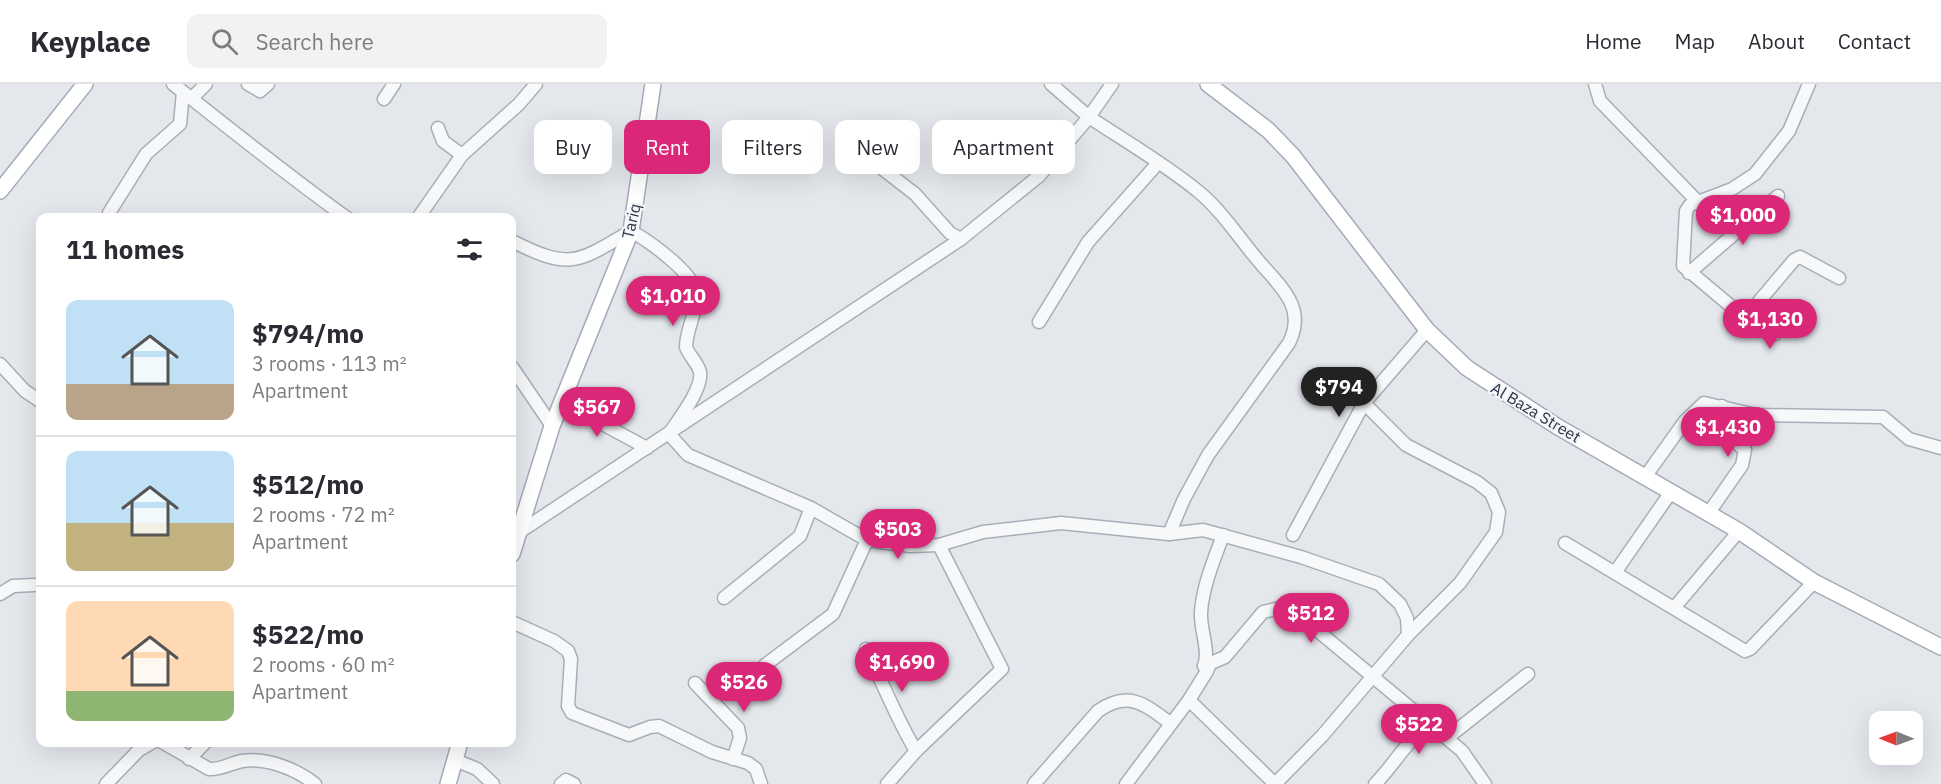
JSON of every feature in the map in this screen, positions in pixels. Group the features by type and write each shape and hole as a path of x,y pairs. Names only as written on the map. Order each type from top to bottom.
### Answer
{"main road":[{"path":"0,191 86,84"},
{"name":"Tariq","path":"516,540 552,426 631,231 653,84"},
{"name":"Al Baza Street","path":"1208,84 1268,130 1293,156 1427,330 1467,368 1494,388 1739,531 1814,582 1941,647"},
{"path":"448,784 459,747"}],"street":[{"path":"183,92 206,84"},
{"path":"248,84 260,91 268,84"},
{"path":"384,99 394,84"},
{"path":"421,213 462,155 519,104 536,84"},
{"path":"1051,84 1089,117 1199,193 1221,214 1286,291 1296,313 1294,333 1289,343 1208,455 1184,499 1169,534"},
{"path":"518,533 961,239 1039,176 1089,117 1112,84"},
{"path":"1595,84 1600,101 1698,202"},
{"path":"1788,317 1775,334 1771,335 1745,318 1689,273 1682,259 1684,219 1690,205 1732,189 1755,174 1789,131 1809,84"},
{"path":"109,213 146,154 180,124 183,92"},
{"path":"183,92 249,146 340,213"},
{"path":"438,128 443,141 462,155"},
{"path":"1039,322 1088,242 1158,163"},
{"path":"889,174 915,194 950,233 961,239"},
{"path":"1689,273 1778,196"},
{"path":"516,243 572,261 589,256 631,231 670,260 692,283 697,294 686,347 698,366 699,382 669,434"},
{"path":"1745,318 1794,260 1800,256 1839,278"},
{"path":"1293,535 1364,403 1427,330"},
{"path":"0,364 25,391 36,398"},
{"path":"516,373 552,426"},
{"path":"562,402 646,448"},
{"path":"1189,700 1275,784 1322,736 1408,635 1460,583 1496,532 1498,512 1491,493 1477,482 1406,445 1364,403"},
{"path":"1645,477 1685,421 1704,403 1756,415 1883,417 1909,439 1941,448"},
{"path":"1708,514 1742,465 1745,450 1734,443 1724,423 1722,406"},
{"path":"669,434 680,450 688,455 811,508 867,540 910,546 939,544 983,532 1061,523 1169,534 1203,530 1320,563 1379,584 1400,604 1407,618 1408,635"},
{"path":"1616,572 1671,492"},
{"path":"724,598 800,536 811,508"},
{"path":"1674,608 1739,531"},
{"path":"1204,666 1208,654 1201,632 1203,595 1223,535"},
{"path":"765,665 833,614 867,540"},
{"path":"1565,543 1744,651 1750,649 1814,582"},
{"path":"887,784 916,751 1002,669 939,544"},
{"path":"0,594 13,586 34,585"},
{"path":"1204,666 1225,657 1263,612 1288,606 1462,751 1485,784"},
{"path":"516,624 554,641 568,651 571,659 568,706 576,716 629,735 659,726 733,759 752,765 761,784"},
{"path":"866,649 881,678 892,711 916,751"},
{"path":"1126,784 1189,700 1209,666 1204,666"},
{"path":"1447,738 1528,674"},
{"path":"695,683 738,729 740,738 733,759"},
{"path":"1034,784 1098,711 1109,703 1135,701 1146,705 1170,723"},
{"path":"1375,784 1391,768 1411,740 1426,726 1423,718"},
{"path":"106,784 145,747"},
{"path":"170,747 189,759 214,770 244,760 273,764 292,770 315,784"},
{"path":"189,759 201,747"},
{"path":"455,760 477,770 493,784"},
{"path":"561,784 566,780 574,784"}]}
